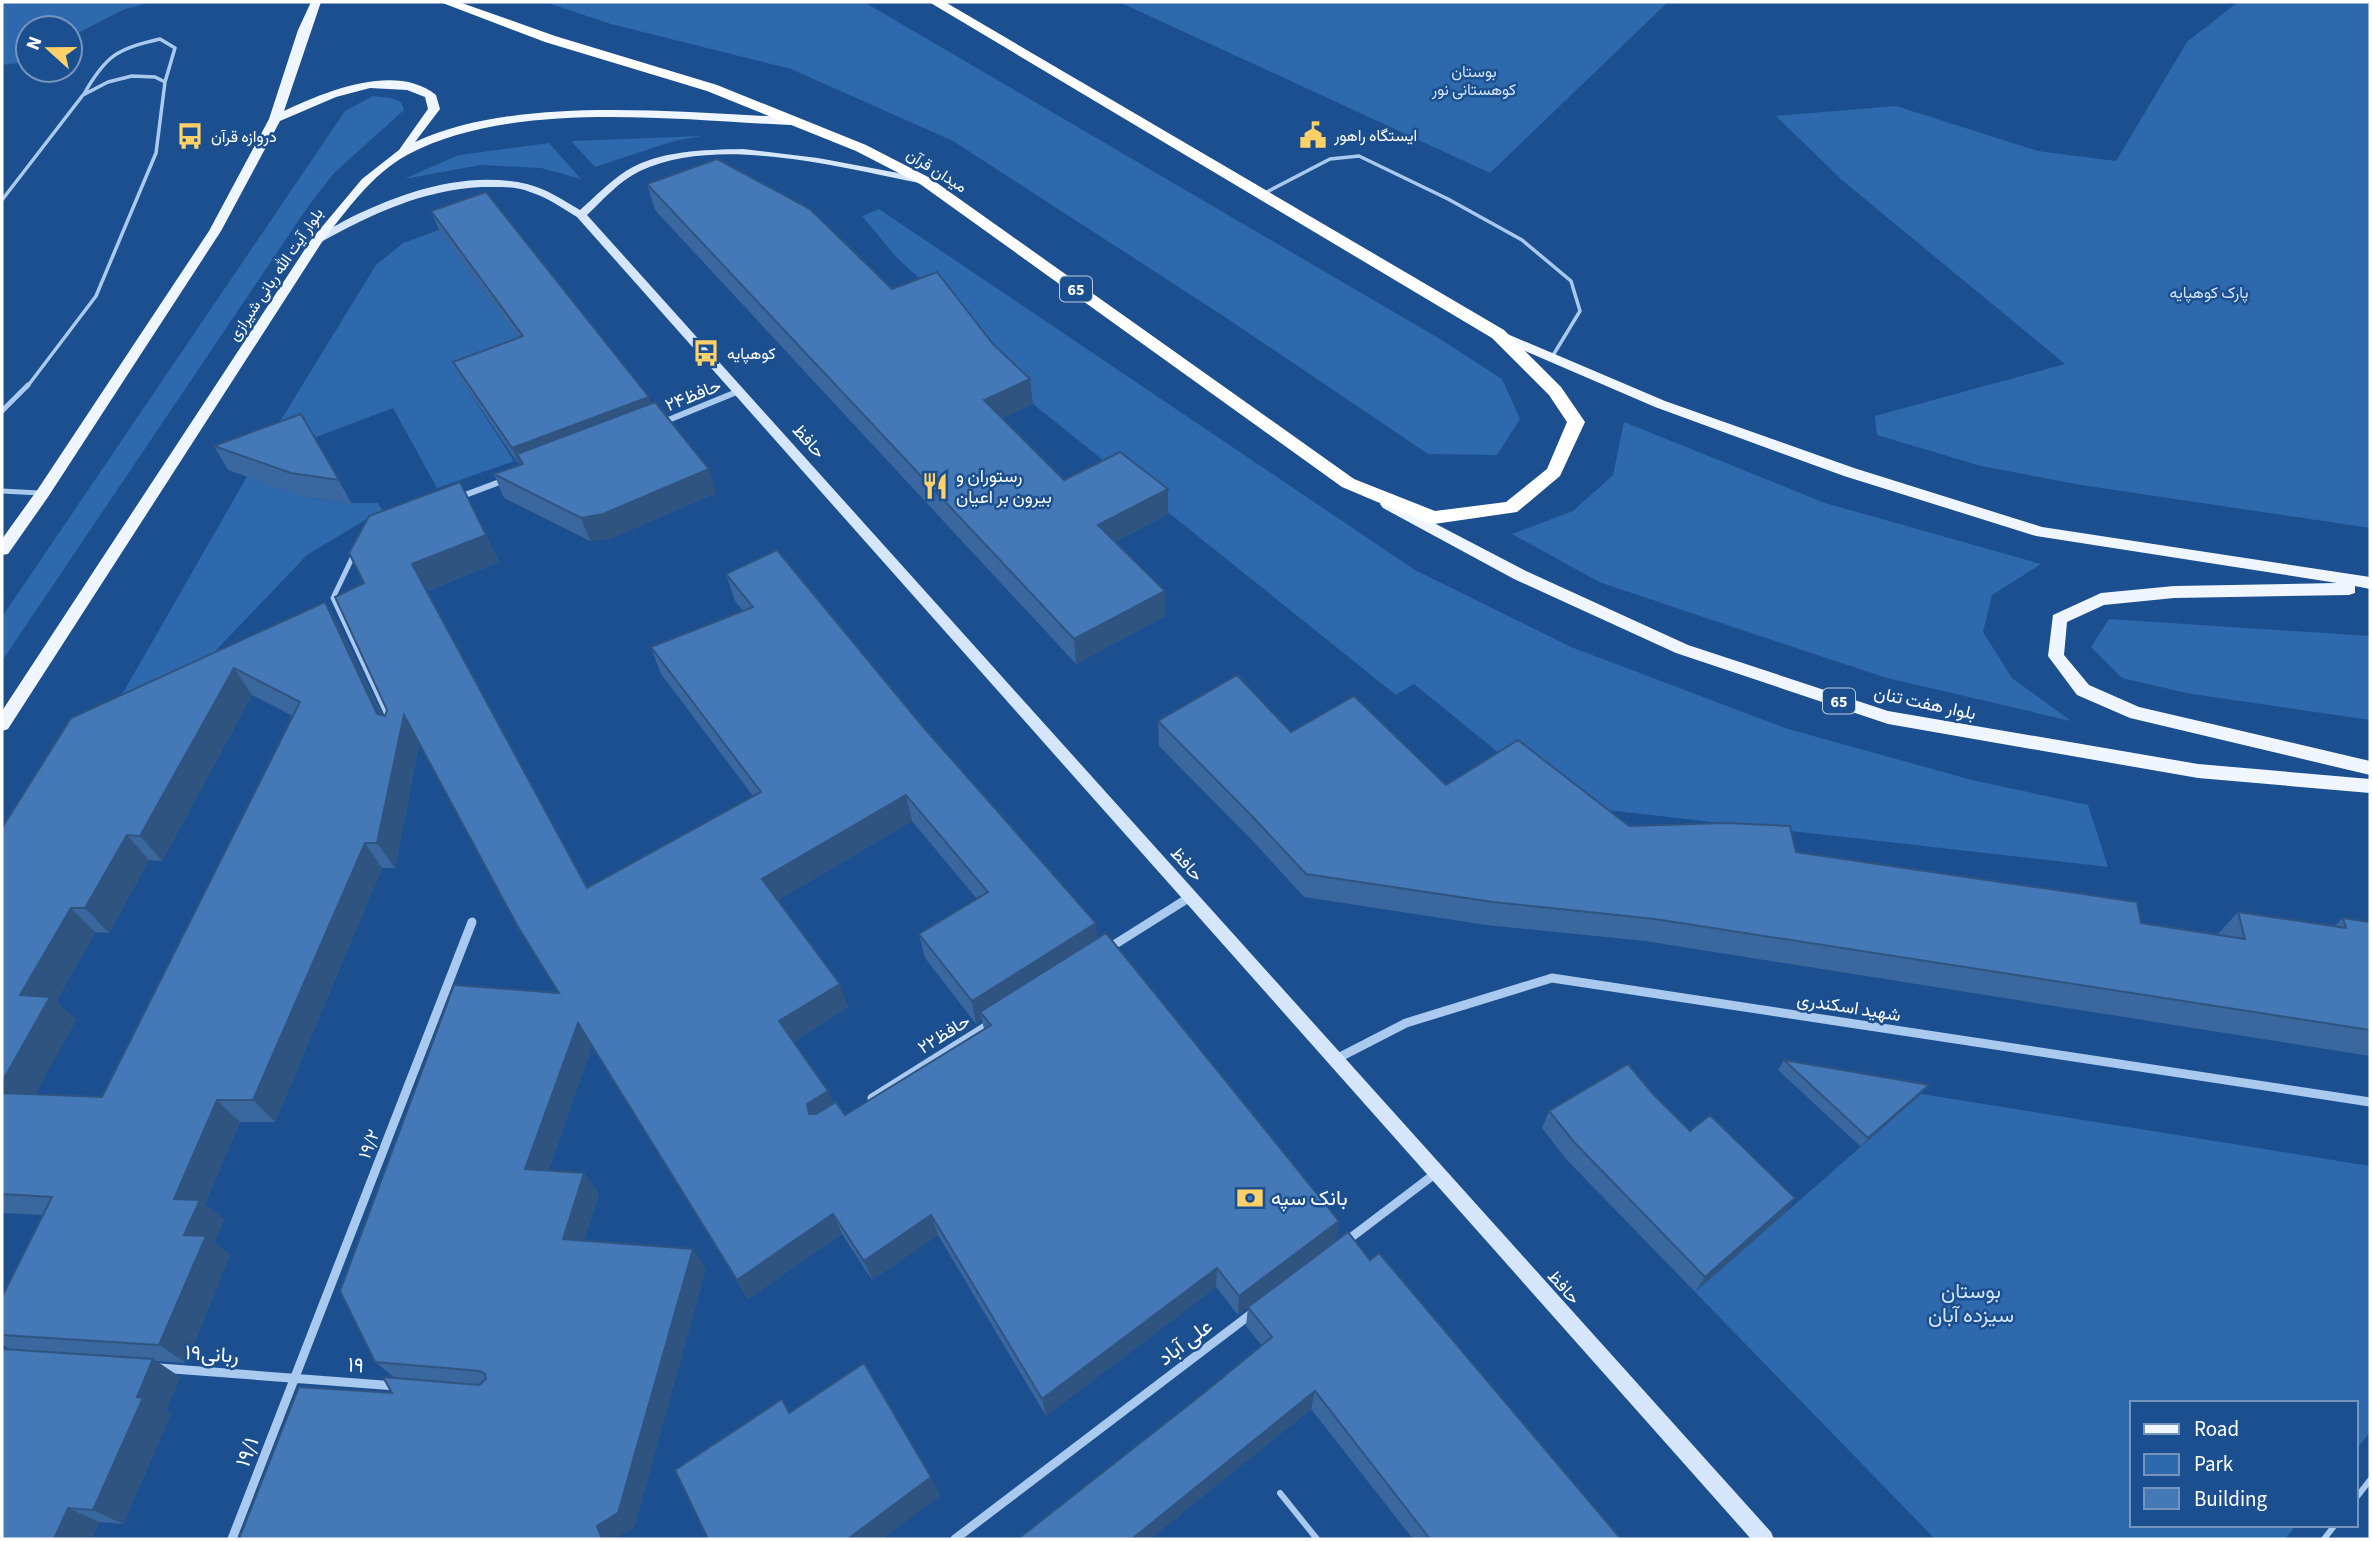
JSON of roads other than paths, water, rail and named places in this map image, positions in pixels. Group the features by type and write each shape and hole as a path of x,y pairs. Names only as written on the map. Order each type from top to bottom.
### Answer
{"highway":[{"name":"میدان قرآن","path":"447,2 550,39 712,88 861,148 925,181 1348,483"},
{"name":"65","path":"936,2 1498,334 1555,391 1576,422 1554,472 1511,508 1434,518 1348,483"}],"main road":[{"path":"2,550 43,493 215,231 275,119 316,2"},
{"path":"275,119 325,97 362,86 393,82 412,86 430,95 434,109 402,152"},
{"name":"بلوار آیت الله ربانی شیرازی","path":"2,724 317,240 361,185 402,152 467,127 538,119 605,116 790,121"},
{"path":"581,215 616,183 638,169 682,153 709,151 787,158 925,181"},
{"name":"حافظ","path":"317,240 374,208 415,193 460,184 505,184 536,190 581,215 1764,1539"},
{"name":"65","path":"1498,334 1660,404 1849,472 2041,532 2370,586"},
{"name":"بلوار هفت تنان","path":"1348,483 1520,575 1682,649 1888,717 2198,771 2370,786"},
{"path":"2370,586 2174,592 2101,599 2059,619 2056,656 2083,690 2136,713 2370,768"}],"street":[{"name":"حافظ۲۴","path":"654,425 738,391"},
{"path":"446,502 511,478"},
{"path":"1101,953 1190,897"},
{"name":"۱۹/۲","path":"295,1377 472,922"},
{"name":"شهید اسکندری","path":"1336,1059 1406,1023 1552,978 2370,1102"},
{"name":"حافظ۲۲","path":"868,1100 996,1019"},
{"path":"1335,1250 1437,1173"},
{"name":"علی آباد","path":"955,1539 1259,1308"},
{"name":"ربانی۱۹","path":"155,1368 295,1377"},
{"name":"۱۹","path":"295,1377 403,1387"},
{"name":"۱۹/۱","path":"232,1539 295,1377"}],"lane":[{"path":"2,200 83,95 104,58 124,47 160,39 176,48 165,82 156,153 96,296 27,387 2,411"},
{"path":"83,95 108,82 132,76 155,77 165,82"},
{"path":"1262,194 1330,159 1359,156 1448,199 1522,240 1571,281 1580,311 1552,357"},
{"path":"2,491 43,493"},
{"path":"362,546 352,556 333,598 392,726"},
{"path":"2358,1495 2370,1480"},
{"path":"1280,1493 1317,1539"}],"place":[{"name":"ایستگاه راهور","path":"1313,135"},
{"name":"دروازه قرآن","path":"190,136"},
{"name":"کوهپایه","path":"706,353"},
{"name":"رستوران و بیرون بر اعيان","path":"935,486"},
{"name":"بانک سپه","path":"1250,1198"}],"park label":[{"name":"بوستان کوهستانی نور","path":"1474,80"},
{"name":"پارک کوهپایه","path":"2209,292"},
{"name":"بوستان سیزده آبان","path":"1971,1303"}]}
